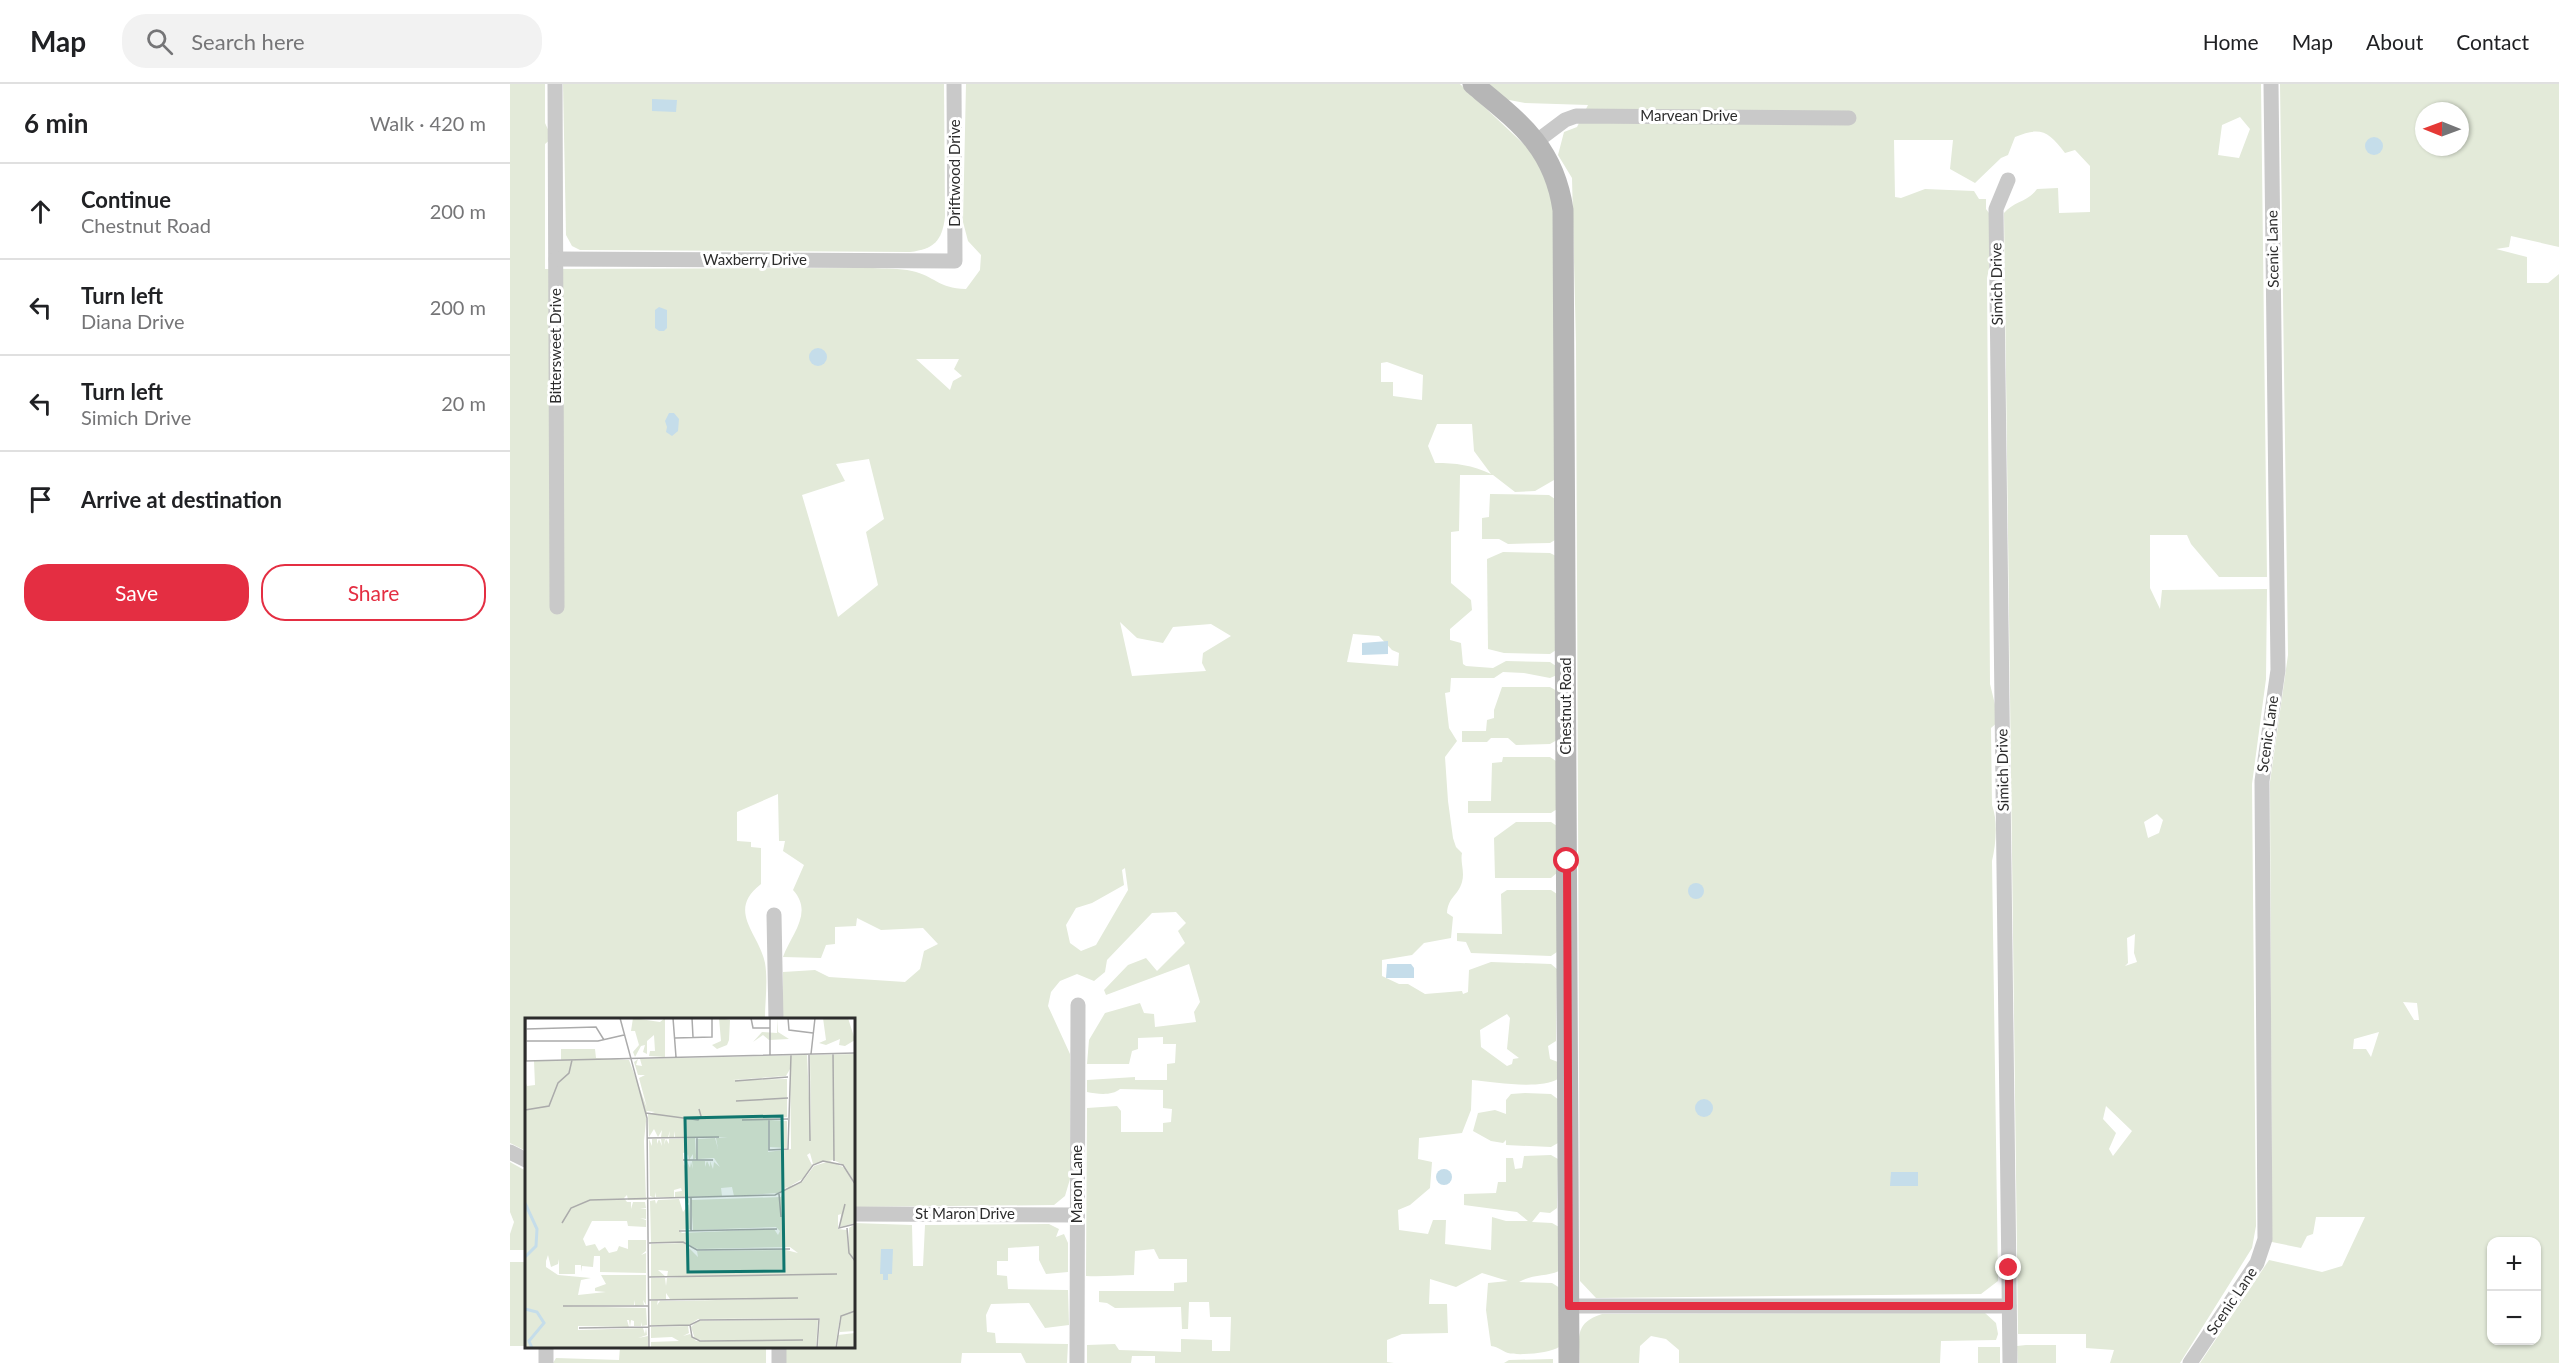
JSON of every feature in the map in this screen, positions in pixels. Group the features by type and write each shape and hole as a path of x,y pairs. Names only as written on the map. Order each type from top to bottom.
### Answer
{"street":[{"name":"Bittersweet Drive","path":"555,84 557,607"},
{"name":"Driftwood Drive","path":"954,84 955,261"},
{"name":"Chestnut Road","path":"1473,84 1537,141 1558,180 1564,221 1569,1363"},
{"name":"Scenic Lane","path":"2190,1363 2257,1263 2265,1239 2262,781 2277,670 2271,84"},
{"name":"Marvean Drive","path":"1537,141 1565,120 1576,116 1849,118"},
{"name":"Simich Drive","path":"2008,180 1996,209 2010,1363"},
{"name":"Waxberry Drive","path":"556,259 955,261"},
{"path":"774,915 776,1018"},
{"name":"Maron Lane","path":"1077,1363 1078,1005"},
{"path":"510,1152 525,1160"},
{"name":"St Maron Drive","path":"855,1214 1077,1215"},
{"path":"1569,1306 2009,1306"}],"green space":[{"path":"510,84 545,84 545,123 552,138 545,144 545,269 902,269 926,276 942,284 966,289 980,270 981,255 968,241 963,222 966,84 1460,84 1530,150 1547,176 1553,199 1558,411 1554,480 1535,491 1515,492 1493,475 1460,475 1459,531 1451,532 1451,583 1471,600 1472,610 1450,629 1450,640 1461,643 1463,664 1466,666 1493,668 1506,661 1550,662 1556,666 1557,675 1550,678 1503,672 1494,678 1451,678 1450,692 1445,693 1449,728 1457,741 1445,757 1453,838 1456,847 1462,853 1463,874 1460,887 1451,900 1447,913 1453,917 1451,938 1424,943 1412,955 1382,960 1382,976 1399,984 1408,984 1425,994 1462,991 1463,994 1468,992 1469,970 1491,962 1551,964 1557,969 1556,1041 1548,1046 1550,1059 1558,1062 1558,1079 1528,1085 1472,1080 1471,1110 1462,1133 1419,1138 1418,1159 1432,1162 1430,1188 1410,1205 1398,1210 1399,1230 1428,1234 1433,1220 1446,1220 1445,1244 1491,1250 1492,1217 1506,1221 1528,1221 1517,1212 1464,1205 1464,1194 1496,1193 1498,1182 1506,1182 1506,1158 1513,1158 1515,1169 1522,1168 1524,1156 1551,1155 1558,1159 1557,1208 1550,1213 1540,1212 1532,1222 1552,1223 1559,1227 1559,1271 1519,1282 1552,1283 1560,1288 1559,1347 1542,1352 1519,1354 1508,1353 1491,1346 1486,1310 1488,1283 1508,1281 1482,1273 1456,1287 1430,1279 1429,1304 1447,1304 1448,1333 1402,1334 1387,1340 1387,1362 1394,1363 1155,1363 1155,1356 1132,1356 1131,1363 1087,1363 1087,1345 1115,1344 1119,1350 1181,1352 1181,1339 1212,1340 1212,1351 1230,1351 1231,1317 1210,1317 1209,1302 1189,1302 1188,1329 1182,1329 1181,1307 1115,1308 1107,1303 1099,1302 1099,1291 1174,1291 1174,1283 1187,1282 1187,1259 1159,1259 1154,1249 1135,1251 1134,1275 1086,1276 1087,1108 1117,1106 1121,1111 1121,1132 1163,1132 1163,1123 1171,1122 1172,1109 1163,1108 1163,1090 1120,1089 1109,1094 1087,1092 1087,1080 1135,1077 1135,1080 1167,1080 1167,1064 1175,1063 1176,1044 1163,1044 1163,1037 1138,1038 1138,1049 1132,1051 1129,1064 1087,1064 1089,1040 1105,1013 1140,1003 1144,1013 1154,1014 1155,1027 1196,1022 1194,1012 1200,1002 1189,964 1106,995 1104,990 1128,965 1146,958 1157,971 1185,943 1178,931 1186,923 1176,912 1152,913 1107,960 1105,972 1094,981 1077,974 1060,981 1051,992 1048,1006 1070,1054 1070,1179 1065,1196 1054,1205 855,1207 855,1018 783,1018 783,972 815,970 829,977 905,982 920,969 924,951 938,944 923,928 881,930 857,918 856,926 835,927 835,944 826,945 821,958 783,957 799,924 801,907 793,890 804,865 783,851 785,841 779,841 778,794 737,812 737,841 751,842 751,847 761,848 761,884 751,894 745,913 765,963 765,1018 525,1018 525,1150 510,1143","holes":["916,359 959,359 954,369 962,376 953,381 950,390","1387,362 1423,375 1422,400 1393,396 1393,382 1381,382 1381,363","1437,424 1472,424 1474,451 1491,474 1464,465 1435,463 1428,446","869,459 884,519 866,532 878,585 838,617 802,495 845,481 836,464","1120,622 1137,638 1163,643 1173,627 1211,624 1231,636 1203,653 1202,663 1206,671 1132,676","1353,634 1379,636 1392,650 1399,653 1398,666 1347,662","1125,868 1128,890 1096,945 1081,951 1070,943 1066,925 1076,908 1092,903 1124,885 1122,870","1507,1014 1510,1018 1507,1049 1519,1058 1513,1059 1512,1064 1507,1066 1481,1047 1480,1030"]},
{"path":"563,84 944,84 945,217 942,232 931,246 910,252 580,250 572,246 566,235"},
{"path":"1489,84 2261,84 2267,577 2219,577 2191,544 2187,535 2150,535 2150,588 2160,609 2162,590 2267,589 2266,679 2252,784 2256,1226 2252,1248 2180,1363 2110,1363 2114,1350 2086,1348 2086,1334 2018,1334 2004,213 2037,189 2058,188 2059,213 2090,212 2090,166 2075,150 2065,153 2049,136 2038,132 2015,137 2008,155 2001,158 1975,183 1950,169 1953,140 1894,140 1895,197 1901,198 1925,189 1974,191 1979,199 1986,199 1986,209 1989,213 1987,278 1990,684 1999,721 1991,728 1992,805 1996,825 1992,861 1998,1281 1981,1294 1596,1298 1580,1281 1576,344 1572,178 1558,155 1564,132 1577,127 1588,105 1525,103 1504,99","holes":["2240,117 2250,129 2239,158 2218,155 2222,125","2157,814 2163,820 2159,833 2148,838 2144,822","2135,934 2134,953 2137,962 2125,966 2128,963 2127,938","2106,1106 2132,1131 2113,1156 2109,1149 2116,1133 2103,1119"]},
{"path":"2280,84 2559,84 2559,247 2511,236 2509,247 2496,249 2527,257 2527,283 2548,283 2559,274 2559,1363 2200,1363 2269,1260 2322,1272 2342,1266 2365,1217 2316,1217 2313,1234 2307,1236 2301,1248 2272,1242 2270,782 2288,655","holes":["2403,1002 2417,1003 2419,1020 2414,1020","2379,1032 2371,1057 2366,1049 2353,1049 2354,1039"]},
{"path":"1490,494 1549,495 1555,499 1555,540 1550,543 1508,544 1499,539 1482,539 1482,518 1489,517"},
{"path":"1503,552 1550,553 1556,556 1556,650 1550,654 1504,653 1488,649 1487,559"},
{"path":"1502,687 1550,687 1557,691 1557,740 1550,744 1516,745 1508,738 1491,738 1487,742 1462,742 1462,731 1486,731 1487,720 1494,718 1494,710"},
{"path":"1503,757 1550,757 1556,761 1557,809 1551,813 1468,813 1468,801 1491,801 1492,763 1502,762"},
{"path":"1516,822 1551,822 1557,826 1558,872 1551,878 1495,878 1494,838"},
{"path":"1507,890 1551,890 1557,894 1557,952 1551,956 1471,953 1466,942 1457,941 1457,933 1502,934 1501,894"},
{"path":"1511,1094 1551,1094 1559,1100 1558,1143 1551,1147 1506,1145 1506,1140 1503,1143 1491,1141 1473,1131 1478,1113 1495,1110 1506,1114 1506,1100"},
{"path":"510,1162 525,1170 525,1250 510,1250 510,1234 514,1222 510,1212"},
{"path":"855,1223 912,1225 913,1266 923,1266 925,1225 1049,1224 1059,1229 1056,1237 1064,1234 1068,1243 1068,1272 1046,1274 1039,1260 1039,1246 1008,1248 1008,1261 997,1261 997,1275 1007,1276 1008,1289 1068,1290 1069,1325 1045,1328 1029,1303 991,1304 986,1315 987,1332 995,1333 996,1343 1068,1344 1067,1363 1026,1363 1021,1353 962,1353 961,1363 783,1363 783,1348 855,1348"},
{"path":"510,1262 525,1262 525,1346 510,1346"},
{"path":"1985,1313 1996,1323 1998,1334 1996,1340 1941,1341 1940,1363 1679,1363 1679,1350 1666,1339 1651,1336 1640,1346 1639,1363 1580,1363 1579,1338 1582,1327 1602,1314"},
{"path":"2056,1345 2056,1363 2018,1363 2017,1346"},
{"path":"1978,1347 2000,1347 2000,1363 1978,1363"},
{"path":"620,1348 766,1348 766,1363 553,1363 556,1358 619,1360"},
{"path":"1553,1359 1553,1363 1504,1363 1509,1360"}],"water":[{"path":"652,99 677,100 676,112 652,111"},
{"path":"2374,137 2380,140 2383,146 2380,152 2374,155 2368,152 2365,146 2368,140"},
{"path":"659,307 667,310 667,328 664,331 655,328 655,310"},
{"path":"814,348 822,348 827,353 825,364 814,366 809,361 809,353"},
{"path":"669,413 674,413 679,419 678,431 672,436 666,432 665,421"},
{"path":"1388,641 1388,654 1362,655 1362,643"},
{"path":"1696,883 1702,885 1704,891 1702,897 1696,899 1690,897 1688,891 1690,885"},
{"path":"1387,964 1411,964 1414,968 1414,978 1386,978"},
{"path":"1704,1099 1710,1102 1713,1108 1710,1114 1704,1117 1698,1114 1695,1108 1698,1102"},
{"path":"1441,1169 1447,1169 1452,1177 1450,1183 1441,1185 1436,1180 1436,1174"},
{"path":"1891,1172 1918,1172 1918,1186 1890,1186"},
{"path":"881,1249 893,1249 892,1274 888,1274 888,1280 883,1280 883,1274 880,1274"}],"route":[{"path":"1567,861 1569,1306 2009,1306 2009,1268"}]}
